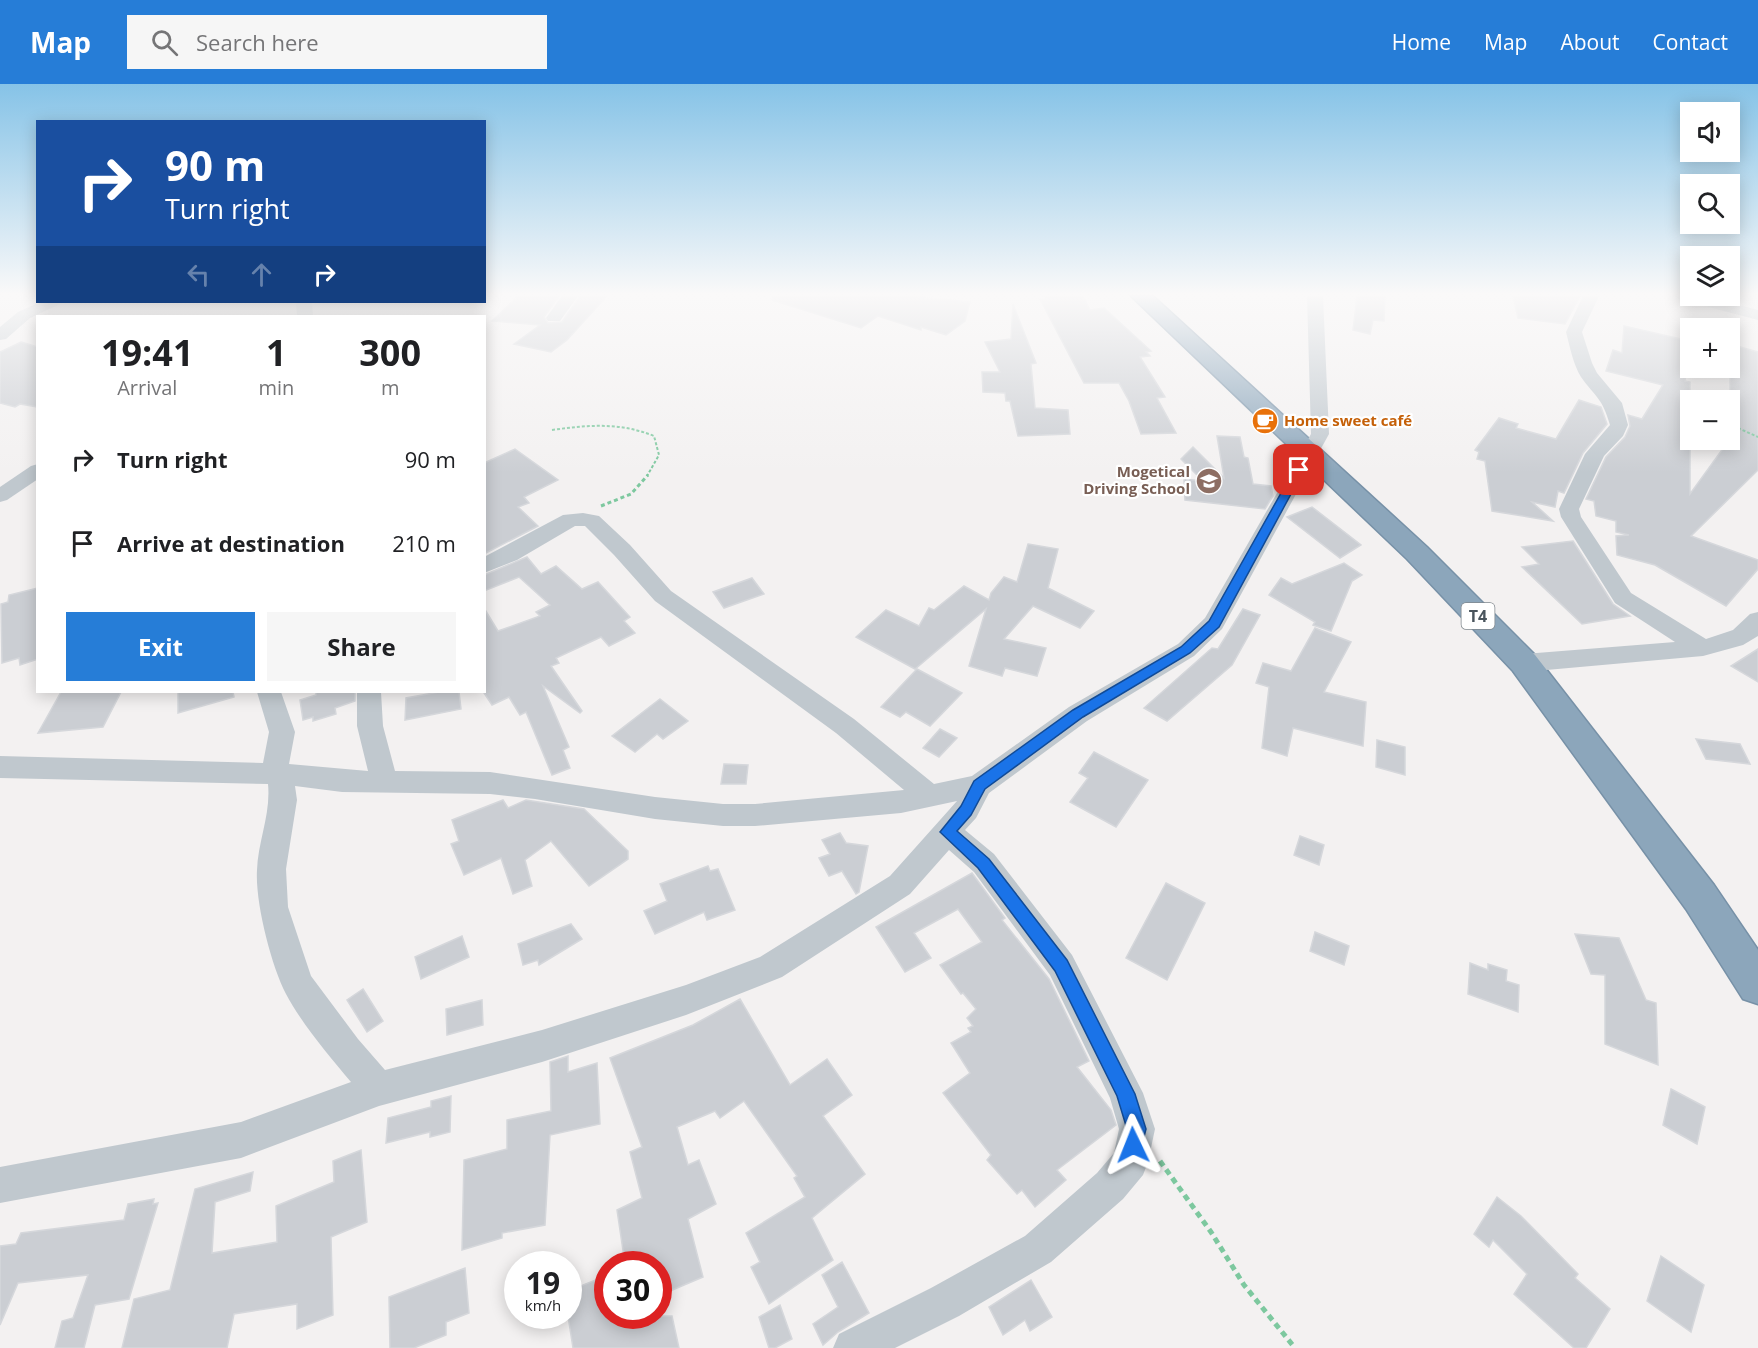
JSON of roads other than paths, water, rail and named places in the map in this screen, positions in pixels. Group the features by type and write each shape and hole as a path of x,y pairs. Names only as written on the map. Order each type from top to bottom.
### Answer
{"highway":[{"name":"T4","path":"1205,355 1417,553 1524,663 1700,897 1758,985"}],"street":[{"path":"0,767 277,774 342,781 490,783 556,791 655,808 723,815 755,815 901,802 979,785 1078,714 1185,650 1214,624 1320,434 1317,355"},
{"path":"1581,355 1589,375 1613,403 1619,425 1616,432 1595,454 1569,509 1571,517 1623,598 1704,648"},
{"path":"0,496 36,471"},
{"path":"486,565 509,555 570,520 583,519 599,525 663,596 845,726 930,796"},
{"path":"1524,663 1704,648 1752,630 1758,620"},
{"path":"269,693 282,732 277,774 283,800 271,869 273,907 298,984 346,1051 379,1089"},
{"path":"369,693 369,724 373,747 385,782"},
{"path":"0,1185 241,1140 379,1089 542,1046 686,1000 771,967 900,885 966,810 979,785"},
{"path":"853,1348 945,1302 1038,1249 1110,1186 1130,1162 1137,1129 1121,1083 1061,965 984,863 948,832"}],"place":[{"name":"Home sweet café","path":"1265,421"},
{"name":"Mogetical Driving School","path":"1209,481"}]}
